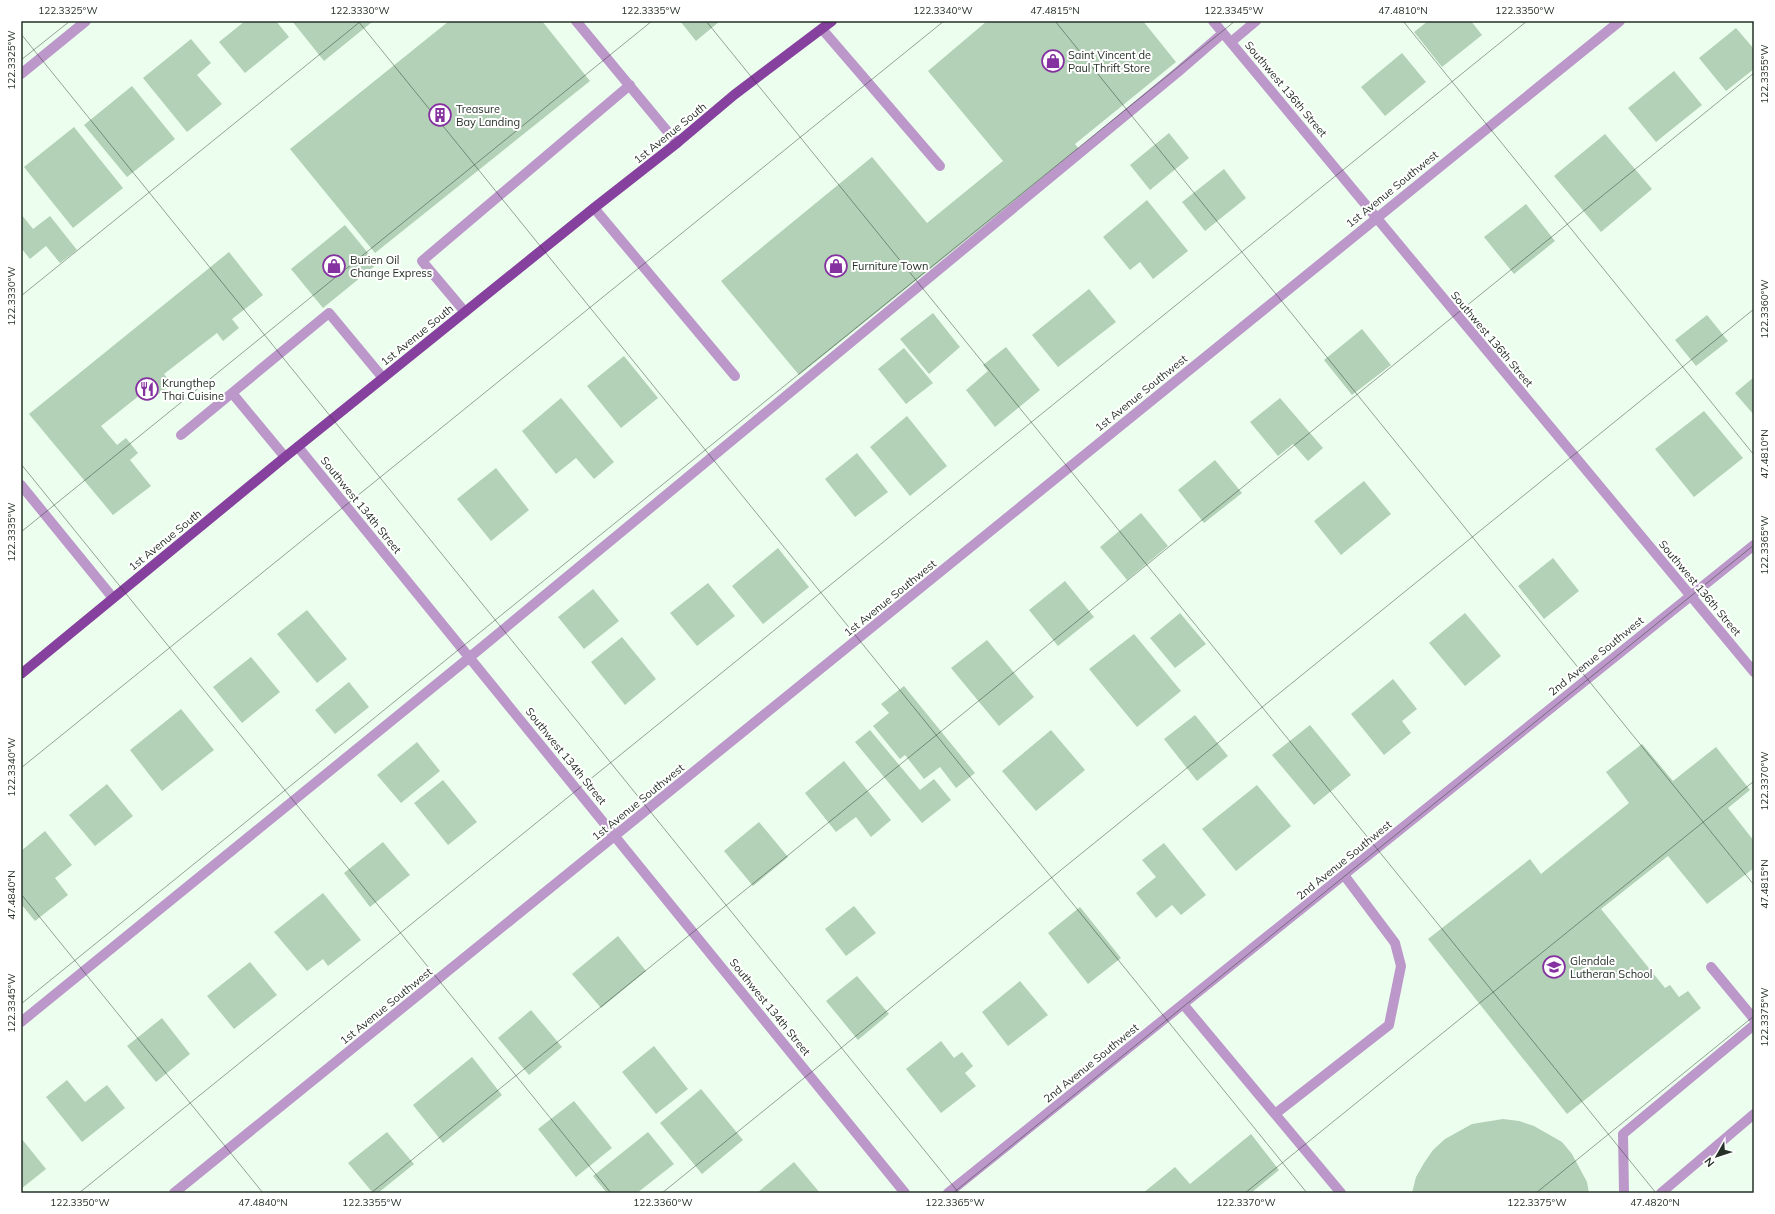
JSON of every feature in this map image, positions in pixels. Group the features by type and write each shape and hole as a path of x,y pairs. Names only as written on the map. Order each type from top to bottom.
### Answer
{"main road":[{"name":"1st Avenue South","path":"21,674 285,457 677,143 734,95 832,21"}],"street":[{"path":"21,74 86,21"},
{"path":"576,21 677,143"},
{"name":"Southwest 136th Street","path":"1213,21 1754,672"},
{"path":"1231,42 1256,21"},
{"name":"1st Avenue Southwest","path":"174,1193 1620,21"},
{"path":"822,29 940,166"},
{"path":"21,1022 470,658 1178,72 1223,33"},
{"path":"465,312 422,261 630,86"},
{"path":"594,208 735,376"},
{"path":"181,435 330,313 383,378"},
{"path":"232,393 285,457"},
{"name":"Southwest 134th Street","path":"298,447 905,1193"},
{"path":"21,485 113,598"},
{"name":"2nd Avenue Southwest","path":"948,1193 1754,545"},
{"path":"1275,1114 1390,1025 1401,966 1395,943 1344,875"},
{"path":"1711,967 1754,1019"},
{"path":"1183,1004 1341,1193"},
{"path":"1624,1193 1623,1134 1754,1026"},
{"path":"1661,1193 1754,1114"}],"building":[{"path":"245,21 276,21 289,37 245,73 219,42"},
{"path":"292,21 371,21 372,22 324,61"},
{"name":"Treasure Bay Landing","path":"449,21 542,21 590,81 375,253 290,149"},
{"path":"680,21 720,21 696,41"},
{"path":"987,21 1143,21 1176,62 1075,144 1079,149 799,375 721,281 872,157 927,223 1003,161 928,71"},
{"path":"1428,21 1471,21 1482,35 1442,67 1414,32"},
{"path":"1736,28 1754,49 1754,69 1726,91 1699,58"},
{"path":"191,39 211,63 197,75 222,104 187,132 143,78"},
{"path":"1402,53 1426,82 1385,116 1361,87"},
{"path":"1674,71 1702,105 1656,142 1628,108"},
{"path":"132,86 175,139 127,177 84,125"},
{"path":"74,127 123,188 73,228 24,167"},
{"path":"1169,133 1189,158 1150,190 1130,165"},
{"path":"1605,134 1652,189 1601,232 1554,176"},
{"path":"1224,169 1246,198 1205,231 1182,202"},
{"path":"1147,200 1188,251 1153,279 1140,262 1130,270 1103,237"},
{"path":"1526,204 1555,241 1514,274 1484,237"},
{"path":"21,214 33,229 50,216 77,250 60,263 46,246 30,259 21,248"},
{"name":"Burien Oil Change Express","path":"345,225 377,264 323,308 291,269"},
{"path":"229,252 263,295 232,319 239,328 223,341 217,333 164,374 172,384 157,395 150,387 101,426 117,445 126,438 138,453 130,460 151,486 113,515 29,414"},
{"path":"1089,289 1116,322 1058,367 1032,335"},
{"path":"933,313 960,347 929,374 900,339"},
{"path":"1707,315 1728,341 1696,366 1675,340"},
{"path":"1362,329 1391,365 1352,395 1324,360"},
{"path":"1006,347 1040,390 995,427 966,390 988,371 983,365"},
{"path":"904,348 933,383 906,404 878,369"},
{"path":"624,356 658,398 621,428 587,386"},
{"path":"1754,377 1754,415 1735,393"},
{"path":"561,398 614,462 594,479 576,458 556,474 522,431"},
{"path":"1280,398 1323,448 1308,461 1293,444 1278,456 1250,422"},
{"path":"1704,411 1743,458 1694,497 1655,449"},
{"path":"907,416 947,466 910,496 870,447"},
{"path":"857,453 888,492 855,517 825,479"},
{"path":"1215,460 1242,493 1204,523 1178,490"},
{"path":"496,468 529,510 491,541 457,499"},
{"path":"1364,481 1391,514 1341,555 1314,521"},
{"path":"1141,513 1168,546 1127,580 1100,547"},
{"path":"778,548 809,587 763,624 732,586"},
{"path":"1553,558 1579,591 1544,619 1518,586"},
{"path":"1065,581 1094,617 1058,646 1029,610"},
{"path":"708,583 735,616 697,646 670,613"},
{"path":"593,589 619,621 584,649 558,617"},
{"path":"307,610 347,659 317,683 277,634"},
{"path":"1180,613 1206,644 1175,668 1150,638"},
{"path":"1465,613 1501,656 1465,686 1429,643"},
{"path":"1134,634 1181,691 1137,727 1089,669"},
{"path":"622,637 656,679 625,705 591,662"},
{"path":"987,640 1034,697 999,726 951,668"},
{"path":"251,657 280,692 242,723 213,687"},
{"path":"1393,679 1417,709 1402,721 1411,733 1384,755 1351,714"},
{"path":"349,682 369,707 335,734 315,710"},
{"path":"904,686 975,773 956,788 940,767 924,779 905,755 900,759 873,726 889,713 881,704"},
{"path":"181,709 214,750 162,791 130,750"},
{"path":"1195,715 1228,756 1197,781 1164,739"},
{"path":"1310,725 1351,775 1314,805 1272,755"},
{"path":"870,730 920,790 934,779 951,800 922,823 855,742"},
{"path":"1051,730 1085,770 1036,811 1002,771"},
{"path":"417,742 440,771 401,803 377,775"},
{"path":"1642,744 1673,781 1716,747 1750,790 1728,808 1754,841 1754,868 1707,904 1668,856 1601,909 1665,988 1670,985 1679,997 1688,991 1701,1008 1567,1114 1428,939 1530,859 1541,874 1629,803 1606,772"},
{"path":"844,761 891,820 871,837 856,817 836,832 805,793"},
{"path":"443,780 477,822 448,845 414,803"},
{"path":"107,784 133,816 95,846 69,815"},
{"path":"1257,785 1291,826 1236,871 1202,829"},
{"path":"759,822 788,857 753,886 724,851"},
{"path":"45,831 72,865 55,878 68,895 35,921 21,904 21,851"},
{"path":"383,842 410,875 370,907 344,873"},
{"path":"1164,843 1206,895 1181,915 1172,905 1156,918 1136,893 1156,877 1142,860"},
{"path":"323,893 361,940 328,966 323,959 307,971 274,932"},
{"path":"854,906 876,933 846,956 825,929"},
{"path":"1080,907 1121,958 1088,984 1048,933"},
{"path":"618,936 646,971 601,1008 572,974"},
{"path":"250,962 277,995 234,1029 207,996"},
{"path":"857,976 889,1014 858,1040 826,1001"},
{"path":"1020,981 1048,1015 1008,1046 982,1012"},
{"path":"531,1010 562,1047 529,1075 498,1038"},
{"path":"162,1018 190,1054 156,1082 127,1046"},
{"path":"941,1041 954,1058 962,1052 973,1066 965,1073 976,1086 941,1113 906,1069"},
{"path":"654,1046 688,1089 656,1114 622,1072"},
{"path":"472,1057 502,1095 443,1143 413,1105"},
{"path":"67,1080 85,1102 107,1085 125,1108 82,1142 46,1097"},
{"path":"701,1089 743,1140 702,1174 660,1123"},
{"path":"574,1101 612,1148 576,1177 538,1129"},
{"path":"1503,1119 1519,1121 1534,1126 1562,1142 1572,1154 1587,1182 1589,1193 1412,1193 1416,1177 1424,1163 1433,1150 1445,1139 1472,1124"},
{"path":"387,1132 414,1164 378,1193 373,1193 348,1163"},
{"path":"648,1132 674,1164 637,1193 607,1193 593,1176"},
{"path":"1251,1134 1279,1170 1251,1193 1143,1193 1175,1167 1190,1184"},
{"path":"21,1138 46,1169 21,1189"},
{"path":"794,1162 820,1193 757,1193"}],"place":[{"name":"Saint Vincent de Paul Thrift Store","path":"1053,61"},
{"name":"Treasure Bay Landing","path":"440,115"},
{"name":"Burien Oil Change Express","path":"334,266"},
{"name":"Furniture Town","path":"836,266"},
{"name":"Krungthep Thai Cuisine","path":"147,389"},
{"name":"Glendale Lutheran School","path":"1554,967"}]}
